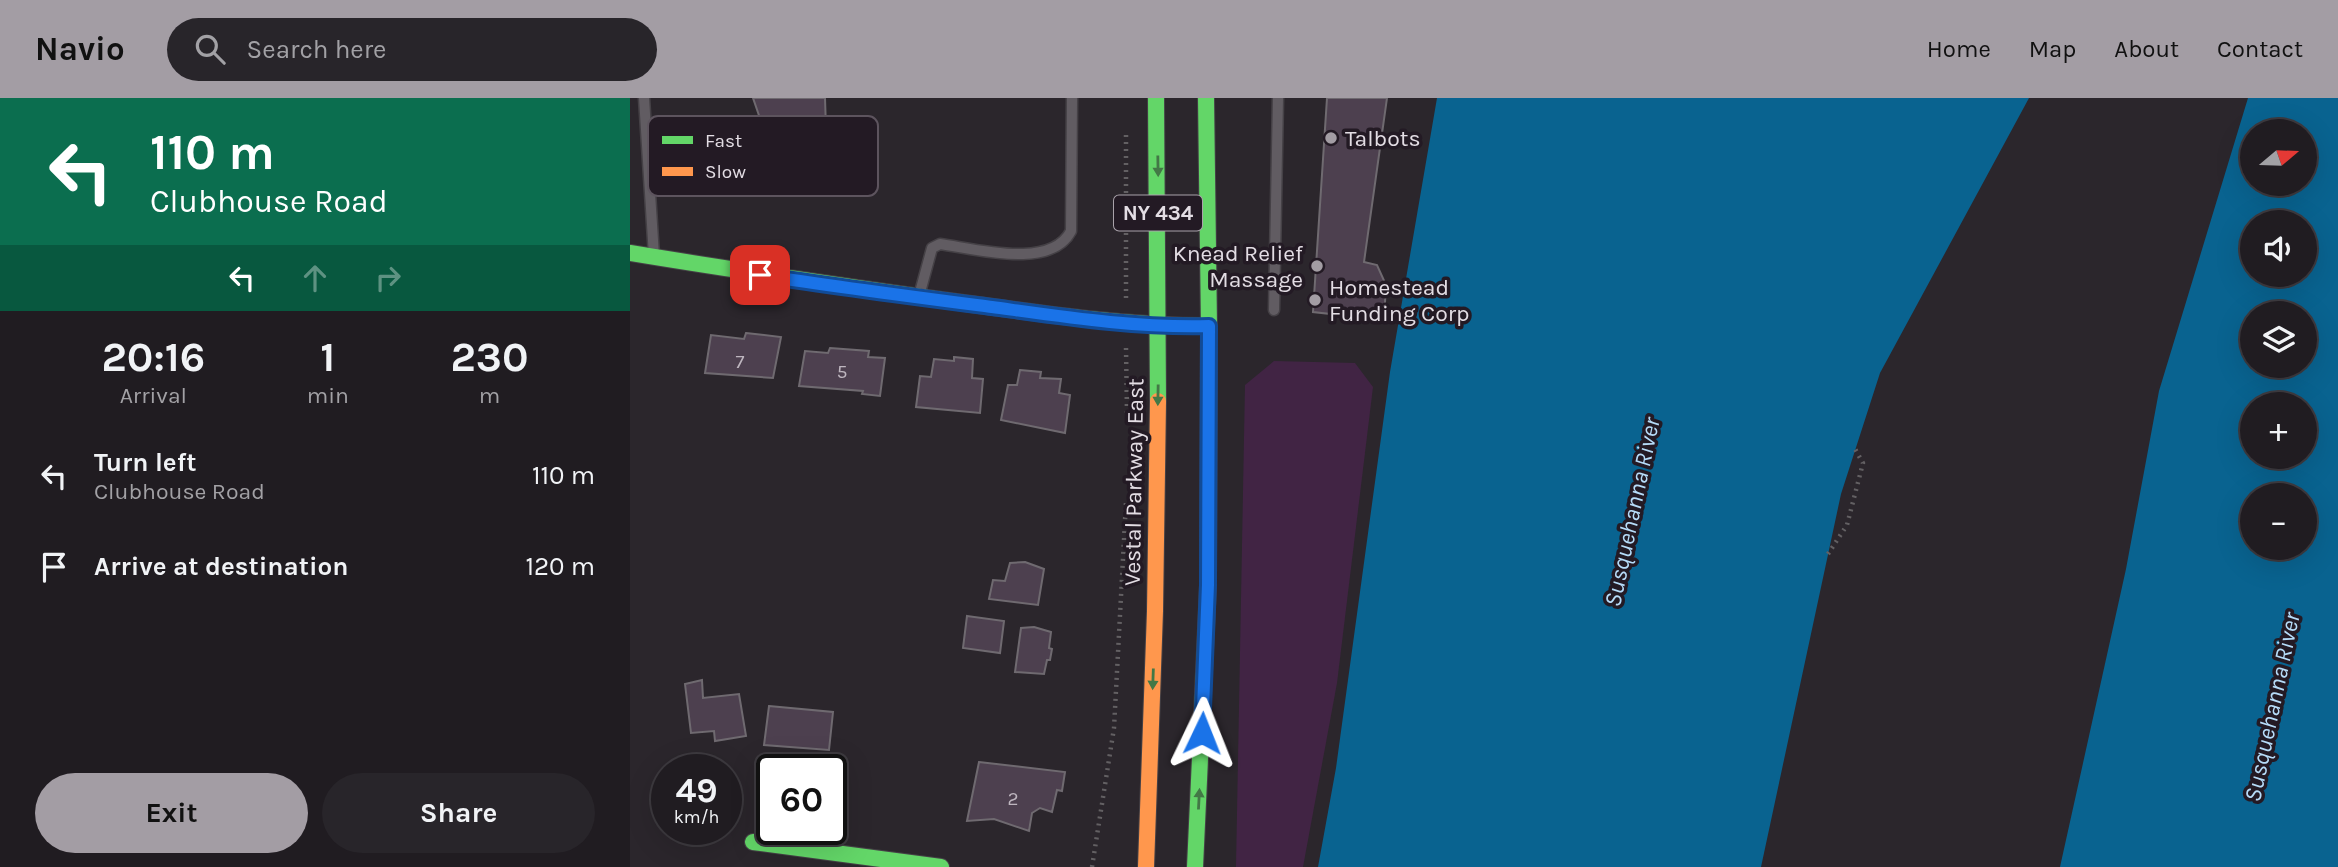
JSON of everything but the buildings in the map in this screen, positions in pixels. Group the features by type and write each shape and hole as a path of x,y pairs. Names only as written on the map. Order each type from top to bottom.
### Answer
{"main road":[{"name":"Vestal Parkway East","path":"1146,867 1155,611 1159,327 1156,98"},
{"name":"NY 434","path":"1195,867 1208,585 1206,98"},
{"path":"630,253 840,288 1159,327 1209,326"},
{"path":"753,842 941,867"}],"lane":[{"path":"644,98 648,162"},
{"path":"918,297 932,248 940,244 1028,255 1065,243 1071,231 1072,98"},
{"path":"1274,310 1278,98"},
{"path":"650,196 654,257"}],"path":[{"path":"1125,124 1127,417"},
{"path":"1828,554 1847,525 1863,463 1855,449"},
{"path":"1092,867 1114,728 1126,497"}],"shaded area":[{"path":"1274,361 1355,363 1373,387 1337,683 1303,867 1236,867 1245,385"}],"water":[{"name":"Susquehanna River","path":"1437,98 2029,98 1880,373 1841,494 1761,867 1318,867 1336,768 1390,372"},
{"name":"Susquehanna River","path":"2248,98 2338,98 2338,867 2060,867 2126,569 2159,391 2240,124 2240,196 2317,196 2317,119 2242,119"}],"traffic: fast":[{"path":"1156,98 1158,401"},
{"path":"1195,867 1208,585 1206,98"},
{"path":"630,253 1031,312 1120,322 1209,326"},
{"path":"753,842 941,867"}],"traffic: slow":[{"path":"1146,867 1155,611 1158,401"}],"place":[{"name":"Talbots","path":"1331,138"},
{"name":"Knead Relief Massage","path":"1317,266"},
{"name":"Homestead Funding Corp","path":"1315,300"}],"route":[{"path":"760,275 1112,323 1159,327 1209,326 1208,585 1202,733"}]}
